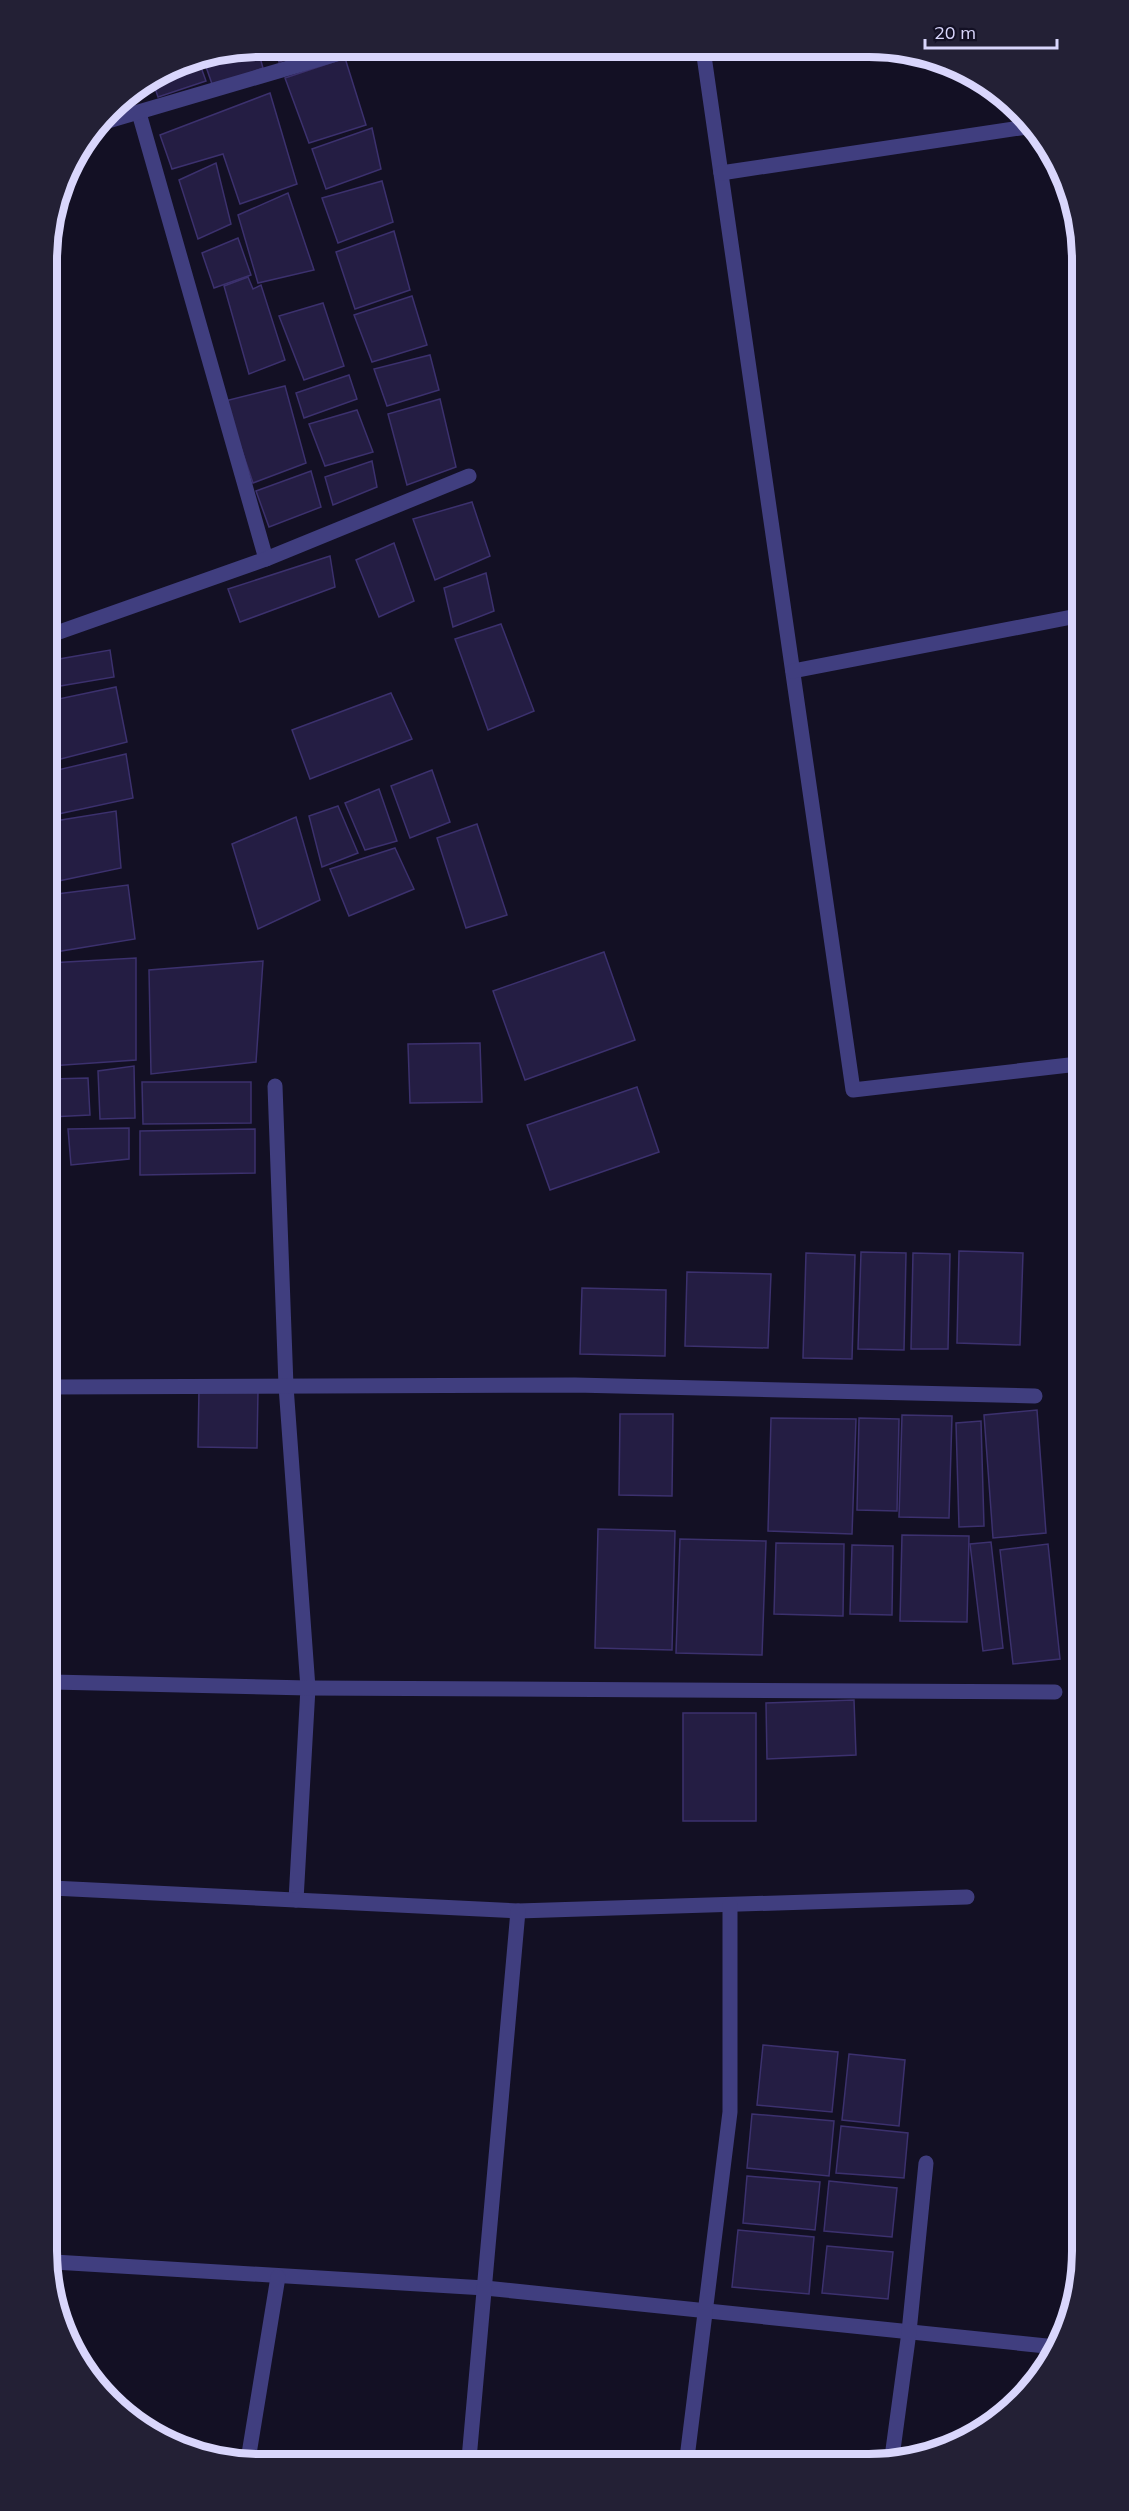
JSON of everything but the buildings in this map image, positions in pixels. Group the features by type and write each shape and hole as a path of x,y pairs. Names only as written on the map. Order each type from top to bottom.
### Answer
{"street":[{"path":"112,120 327,57"},
{"path":"704,57 853,1090 1072,1065"},
{"path":"139,113 266,559"},
{"path":"721,172 1023,127"},
{"path":"57,633 266,559 470,476"},
{"path":"793,671 1072,617"},
{"path":"275,1086 286,1386 308,1688 296,1900"},
{"path":"57,1387 575,1385 1035,1396"},
{"path":"57,1682 308,1688 1055,1692"},
{"path":"57,1888 518,1911 967,1897"},
{"path":"687,2454 730,2112 730,1905"},
{"path":"469,2454 518,1911"},
{"path":"893,2452 909,2332 926,2163"},
{"path":"58,2262 485,2288 1048,2346"},
{"path":"249,2454 278,2277"}]}
